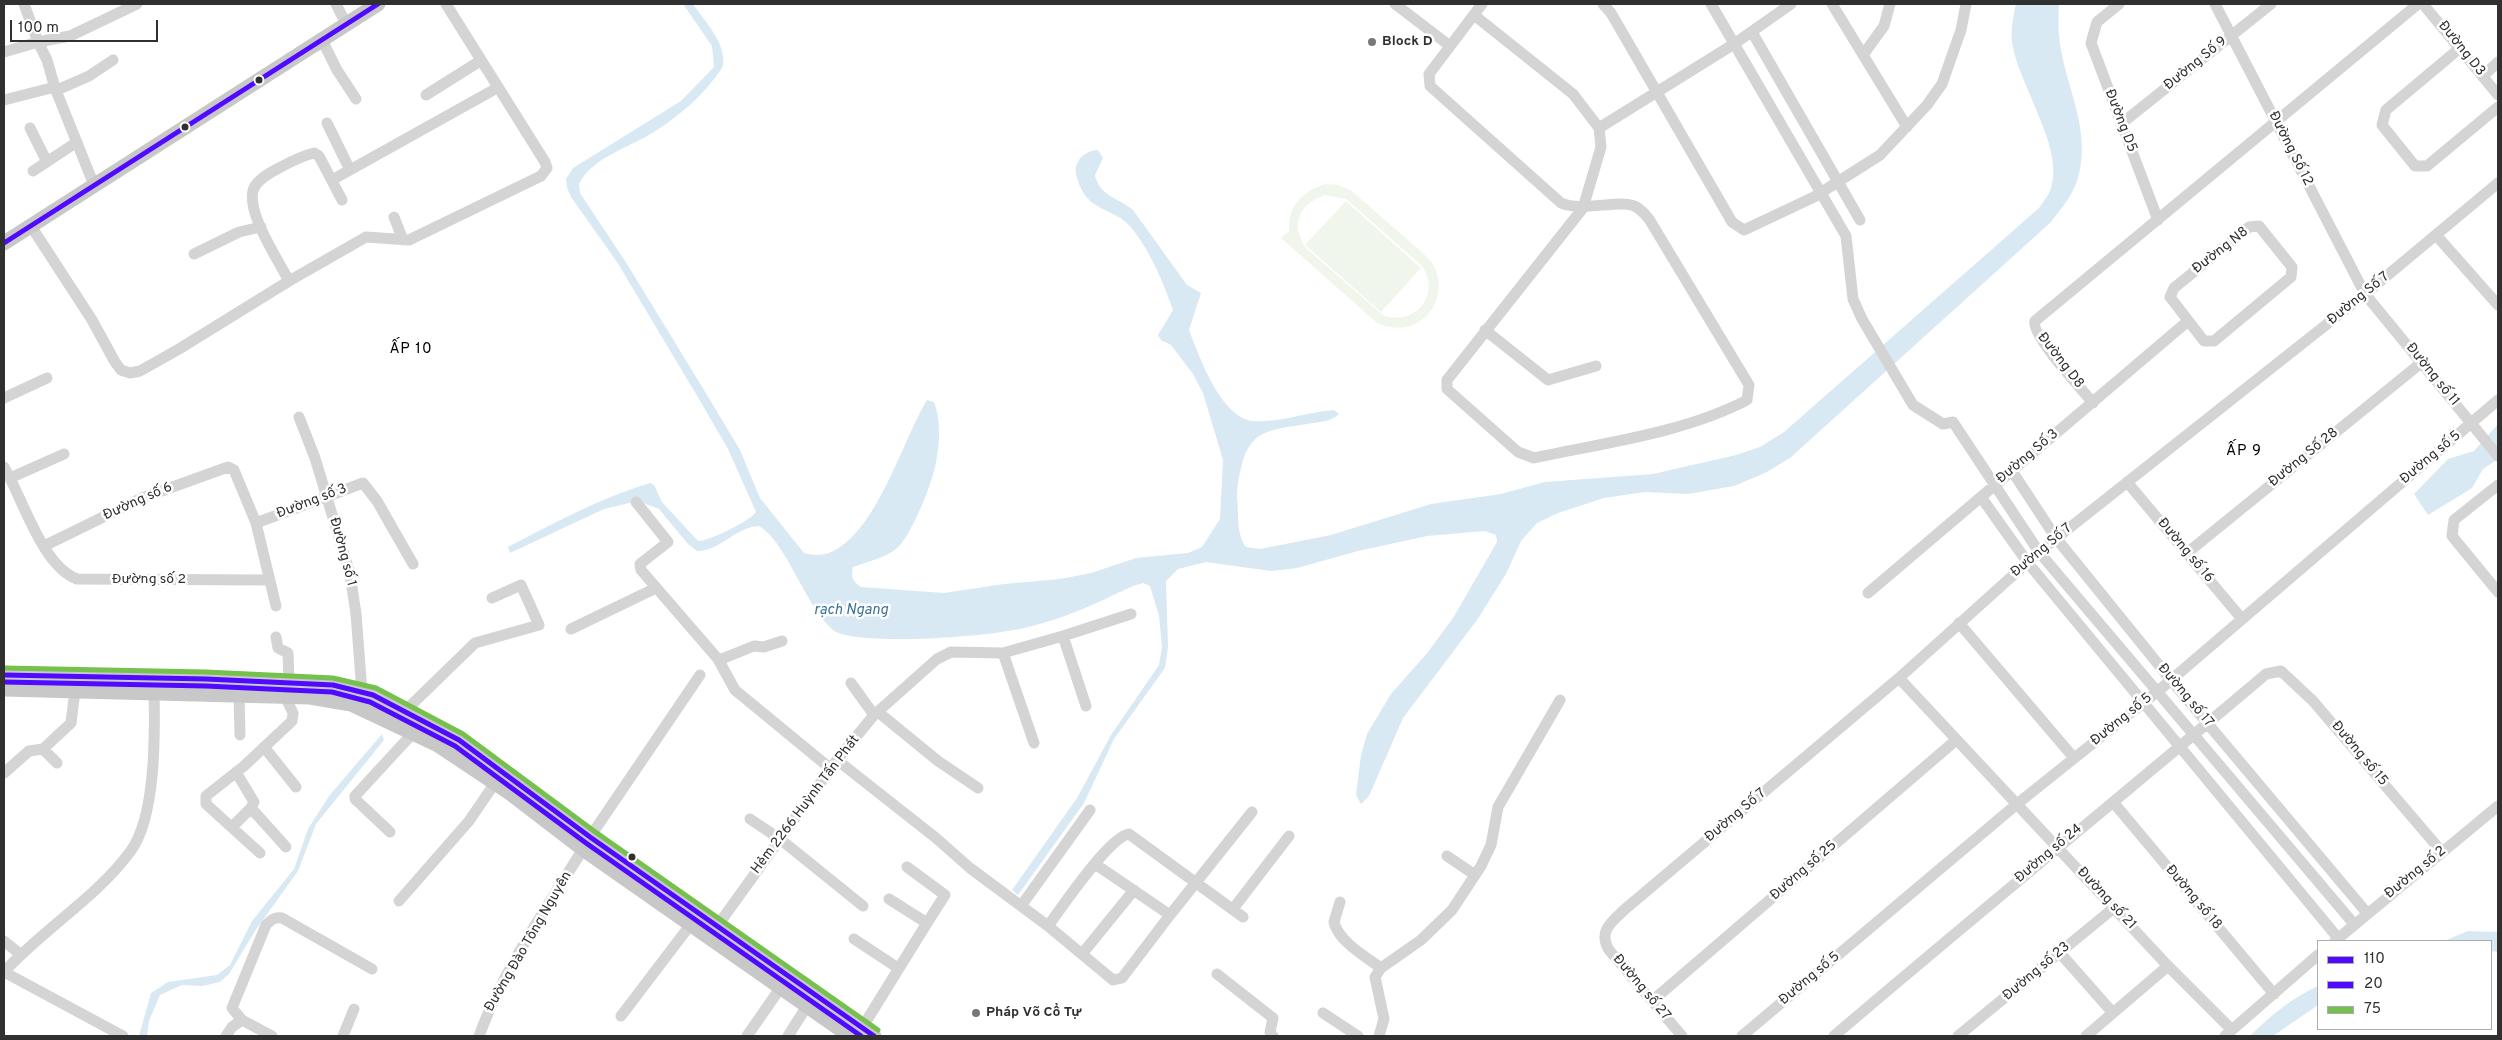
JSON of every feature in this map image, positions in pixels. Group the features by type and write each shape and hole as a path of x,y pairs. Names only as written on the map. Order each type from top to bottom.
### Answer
{"main road":[{"path":"4,244 378,4"},
{"path":"4,674 287,690 310,697 351,704 438,745 586,843 718,925 862,1034"},
{"path":"4,689 239,695 333,685 373,695 459,740 586,843 691,924 807,1006 862,1034"}],"street":[{"path":"24,4 94,185"},
{"path":"4,61 4,54 38,42 70,36 138,4"},
{"path":"336,4 346,24"},
{"path":"32,226 92,320 115,362 121,370 130,373 140,371 366,237 403,240 416,238 541,176 547,168 545,162 446,4"},
{"path":"1395,4 1450,46"},
{"path":"1474,15 1573,94 1599,128 1601,146 1583,208 1485,330 1447,380 1446,385 1463,403 1518,452 1534,458 1695,423 1723,413 1747,400 1749,385 1649,219 1637,207 1624,204 1583,208 1567,206 1556,200 1430,86 1429,74 1482,4"},
{"path":"1603,4 1611,13 1737,227 1744,230 1822,193 1880,156 1927,105 1942,84 1961,30 1966,4"},
{"path":"1711,4 1846,236 1853,299 1862,319 1913,405 1943,424 1953,422 1996,485"},
{"path":"1599,128 1734,44 1791,4"},
{"path":"1832,4 1907,127"},
{"path":"1863,55 1884,26 1890,4"},
{"name":"Đường D5","path":"2119,4 2097,22 2091,43 2158,220"},
{"name":"Đường Số 12","path":"2215,4 2365,294"},
{"name":"Đường Số 9","path":"2121,124 2271,4"},
{"path":"2158,220 2418,4"},
{"name":"Đường D3","path":"2423,4 2498,95"},
{"path":"1752,32 1860,220"},
{"path":"322,40 356,99"},
{"path":"2460,48 2386,110 2382,125 2416,166 2427,166 2498,107"},
{"path":"4,100 56,89 89,76 113,60"},
{"path":"426,95 480,60"},
{"path":"2483,76 2498,62"},
{"path":"332,180 497,88"},
{"path":"327,123 350,170"},
{"path":"30,128 47,162"},
{"path":"32,171 77,142"},
{"path":"289,281 253,211 251,196 255,186 268,174 306,155 314,153 319,156 342,200"},
{"name":"Đường Số 7","path":"1604,937 1606,928 1624,910 1900,678 2039,552 2365,294 2498,183"},
{"path":"394,217 403,240"},
{"name":"Đường D8","path":"2093,403 2039,336 2033,325 2038,317 2158,220"},
{"name":"Đường N8","path":"2258,226 2292,267 2291,277 2214,342 2204,341 2188,321 2170,297 2174,288 2249,227 2258,226"},
{"path":"194,254 239,232 261,227"},
{"path":"2436,235 2496,300"},
{"name":"Đường số 11","path":"2365,294 2498,456"},
{"name":"Đường Số 3","path":"1868,593 2188,321"},
{"path":"1485,330 1548,380 1596,366"},
{"name":"Đường Số 28","path":"2187,553 2422,363"},
{"path":"4,398 47,378"},
{"name":"Đường số 5","path":"1742,1036 2020,808 2074,758 2144,702 2161,696 2242,619 2474,426 2498,400"},
{"name":"Đường số 1","path":"300,417 327,496 350,574 356,614 362,692"},
{"path":"10,478 64,454"},
{"path":"4,467 44,546"},
{"name":"Đường số 6","path":"44,546 142,498 228,467 234,470 256,523"},
{"name":"Đường số 17","path":"2012,471 2056,538 2174,684 2368,913"},
{"name":"Đường số 16","path":"2127,482 2242,619"},
{"name":"Đường số 3","path":"256,523 363,483 377,501 413,564"},
{"name":"Đường số 17","path":"1996,485 2039,552 2354,924"},
{"path":"2498,485 2454,520 2452,536 2498,592"},
{"path":"1981,497 2028,563 2168,731 2336,940"},
{"path":"636,502 668,542 640,564 641,570 719,660 735,690 834,765 936,838 970,868 1048,926 1113,980 1118,980 1195,881 1252,812"},
{"path":"256,523 276,606"},
{"name":"Đường số 2","path":"44,546 60,571 77,580 270,580"},
{"path":"405,711 475,643 539,625 521,585 492,598"},
{"path":"571,629 656,588"},
{"name":"Hẻm 2266 Huỳnh Tấn Phát","path":"718,925 834,765 876,714 936,659 946,653 1003,652 1063,636 1130,614"},
{"path":"1959,623 2074,758"},
{"path":"1063,636 1086,706"},
{"path":"260,853 206,804 205,800 206,796 236,772 292,721 293,712 287,690 288,653 278,648 276,637"},
{"path":"719,660 754,646 764,647 782,641"},
{"path":"1003,652 1034,744"},
{"name":"Đường số 15","path":"2266,674 2281,672 2314,701 2442,852"},
{"name":"Đường số 24","path":"1834,1036 2266,674"},
{"name":"Đường Đào Tông Nguyên","path":"479,1036 487,1015 523,947 586,843 700,675"},
{"name":"Đường số 21","path":"1900,678 1956,741 2115,907 2228,1033"},
{"path":"851,683 876,714 938,761 978,788"},
{"path":"4,773 29,751 43,749 71,723 74,690"},
{"path":"123,1036 4,972 20,954 59,923 131,851 140,833 150,791 155,743 154,692"},
{"path":"239,695 240,735"},
{"path":"1379,1036 1384,1024 1375,981 1381,968 1442,922 1474,875 1491,845 1498,807 1560,700"},
{"path":"390,832 355,799 355,796 413,733"},
{"name":"Đường số 25","path":"1652,1001 1956,741"},
{"path":"264,747 296,787"},
{"path":"43,749 57,763"},
{"path":"232,827 250,808 253,799 236,772"},
{"path":"399,901 469,821 495,783"},
{"name":"Đường số 18","path":"2113,802 2274,994"},
{"name":"Đường số 2","path":"2336,940 2498,806"},
{"path":"250,808 286,847"},
{"path":"1021,906 1090,810"},
{"path":"750,819 780,839 863,906"},
{"path":"1048,926 1095,864 1119,838 1129,834 1243,916"},
{"path":"1233,909 1289,836"},
{"path":"1447,856 1474,875"},
{"path":"1095,864 1170,915"},
{"path":"862,1034 898,968 945,894 907,867"},
{"path":"1082,954 1134,890"},
{"path":"889,899 927,923"},
{"path":"1340,902 1334,926 1342,937 1381,968"},
{"name":"Đường số 23","path":"1958,1036 2115,907"},
{"path":"272,1036 242,1020 232,1008 266,925 276,917 282,918 372,969"},
{"path":"621,1016 691,924"},
{"name":"Đường số 27","path":"1604,937 1609,950 1682,1036"},
{"path":"854,939 898,968"},
{"path":"4,941 20,954"},
{"path":"2060,953 2113,1013"},
{"path":"2228,1033 2317,956"},
{"path":"2086,1036 2168,966"},
{"path":"1217,974 1273,1018 1270,1032 1273,1036"},
{"path":"747,1036 781,987"},
{"path":"788,1036 807,1006"},
{"path":"343,1036 354,1009"},
{"path":"1323,1013 1358,1036"},
{"path":"226,1036 242,1020"}],"shaded area":[{"path":"1325,184 1339,185 1352,191 1429,259 1437,273 1438,294 1429,313 1419,322 1401,328 1377,323 1281,238 1289,231 1291,214 1298,201 1317,187","holes":["1325,195 1346,199 1423,267 1428,278 1429,288 1427,298 1415,312 1396,318 1384,316 1306,248 1301,239 1298,223 1303,209"]},
{"path":"1346,201 1421,268 1381,312 1305,245"}],"water":[{"name":"rạch Ngang","path":"683,4 693,4 714,33 721,49 723,66 702,93 676,117 594,166 585,174 579,184 580,193 627,264 740,450 760,498 804,553 817,555 829,553 852,537 877,502 927,400 934,402 939,424 938,447 934,471 926,495 908,533 896,549 881,557 853,567 853,578 861,587 944,593 1004,584 1060,579 1091,573 1136,558 1188,553 1202,547 1220,519 1223,460 1203,393 1193,374 1171,345 1161,340 1158,335 1173,310 1152,259 1134,231 1126,223 1088,199 1082,190 1076,176 1076,167 1081,158 1090,152 1098,150 1103,158 1095,175 1101,188 1133,210 1187,285 1201,293 1189,330 1205,369 1221,398 1231,409 1241,417 1253,421 1283,419 1334,410 1339,414 1332,419 1264,433 1250,445 1238,480 1238,524 1246,547 1260,549 1331,535 1431,504 1501,494 1545,482 1653,474 1736,455 1760,447 1784,432 2039,208 2049,193 2054,172 2052,155 2039,116 2016,59 2012,42 2012,23 2016,4 2059,4 2058,27 2060,44 2081,131 2081,164 2072,192 2051,222 1790,458 1765,473 1734,486 1688,494 1645,492 1604,498 1558,513 1537,523 1521,541 1506,574 1477,620 1403,718 1369,796 1361,804 1356,795 1361,755 1367,734 1391,694 1428,652 1453,618 1497,542 1496,535 1485,531 1427,536 1358,551 1297,568 1271,571 1206,562 1178,569 1166,581 1168,647 1165,668 1114,739 1084,803 1018,895 1012,890 1077,798 1111,735 1159,665 1162,647 1159,616 1150,586 1143,583 1133,586 1063,616 1041,624 1014,630 941,638 864,638 845,635 833,630 813,606 778,545 759,526 743,530 706,550 697,551 688,544 659,509 638,501 604,509 510,553 508,547 560,520 613,496 650,483 654,485 662,502 698,541 728,530 756,512 728,449 696,394 617,262 571,197 567,188 566,179 573,168 681,101 714,67 712,46"},
{"path":"2498,424 2498,459 2483,469 2472,488 2428,515 2414,494 2448,459 2474,451"},
{"path":"382,734 384,740 316,824 298,871 255,931 229,974 220,982 202,986 182,985 160,995 149,1021 147,1036 139,1036 151,993 168,982 217,975 230,965 252,921 294,869 308,829 329,796"},
{"path":"2468,931 2498,932 2498,952 2492,951 2492,940 2446,940"},
{"path":"2317,987 2317,1006 2273,1036 2250,1036 2266,1021 2299,996"}],"transit line":[{"name":"110","path":"4,243 378,4"},
{"name":"75","path":"4,668 206,672 333,678 376,688 463,734 594,831 878,1030"},
{"name":"110","path":"4,675 206,679 333,685 373,695 459,740 590,837 874,1036"},
{"name":"20","path":"4,682 206,686 332,692 370,702 455,746 586,843 861,1036"}],"place":[{"name":"Block D","path":"1372,42"},
{"name":"Pháp Võ Cổ Tự","path":"976,1013"}],"district":[{"name":"ẤP 10","path":"411,350"},
{"name":"ẤP 9","path":"2244,452"}]}
